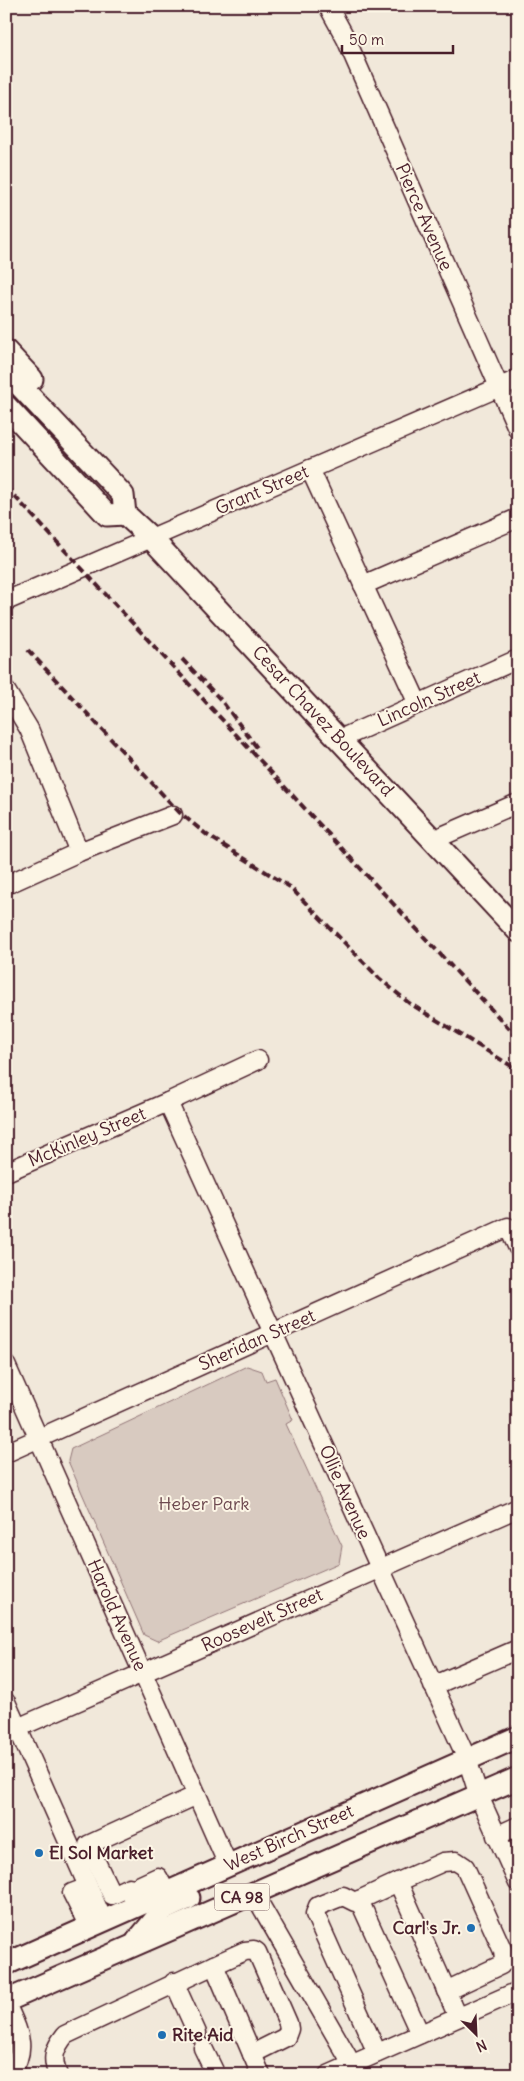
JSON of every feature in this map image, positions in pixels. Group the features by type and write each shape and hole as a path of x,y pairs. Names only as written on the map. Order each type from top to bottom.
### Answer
{"main road":[{"path":"6,351 33,380 39,406"},
{"path":"6,371 124,495 125,514 107,515 6,406"},
{"name":"Cesar Chavez Boulevard","path":"125,514 151,538 518,931"},
{"name":"West Birch Street","path":"6,1964 96,1924 133,1898 166,1892 518,1737"},
{"name":"West Birch Street","path":"6,2002 253,1892 518,1778"},
{"path":"133,1945 163,1910 210,1889 228,1865"}],"street":[{"name":"Pierce Avenue","path":"328,6 346,39 518,430"},
{"name":"Grant Street","path":"6,600 518,379"},
{"path":"310,469 418,704"},
{"path":"363,585 518,518"},
{"name":"Lincoln Street","path":"340,739 518,659"},
{"path":"6,691 29,729 79,852"},
{"path":"433,840 518,803"},
{"path":"6,885 79,852 174,815"},
{"name":"McKinley Street","path":"6,1172 168,1102 258,1060"},
{"name":"Ollie Avenue","path":"168,1102 467,1759 479,1796 518,1883"},
{"name":"Sheridan Street","path":"6,1453 508,1227 518,1248"},
{"name":"Harold Avenue","path":"6,1365 228,1865"},
{"name":"Roosevelt Street","path":"12,1731 518,1508"},
{"path":"433,1686 518,1649"},
{"path":"6,1702 12,1731 88,1886 96,1924"},
{"path":"133,1898 129,1888 112,1896 88,1845 197,1795"},
{"path":"498,1839 518,1826"},
{"path":"498,1839 518,1835"},
{"path":"377,2053 315,1914 318,1906 343,1896 355,1902 443,1862 456,1861 465,1867 502,1951 504,1960 501,1965 446,1991"},
{"path":"398,1882 458,2017"},
{"path":"253,1892 356,2069"},
{"path":"359,1900 420,2034"},
{"path":"58,2075 53,2063 54,2049 65,2035 174,1982 245,1951 254,1950 257,1952 290,2029 286,2037 252,2054"},
{"path":"214,1965 261,2075"},
{"path":"174,1982 216,2075"},
{"path":"328,2075 356,2069 377,2053 518,1990"},
{"path":"6,2002 20,2036 21,2051 17,2064 10,2075"}],"green space":[{"name":"Heber Park","path":"247,1366 262,1371 266,1381 275,1378 293,1420 286,1424 342,1546 339,1563 157,1641 144,1635 68,1461 71,1449"}],"railway":[{"path":"6,487 518,1038"},
{"path":"28,650 179,812 207,835 290,887 379,978 409,1003 518,1070"},
{"path":"182,659 221,700 258,749"}],"place":[{"name":"El Sol Market","path":"39,1853"},
{"name":"Carl's Jr.","path":"471,1928"},
{"name":"Rite Aid","path":"162,2035"}]}
